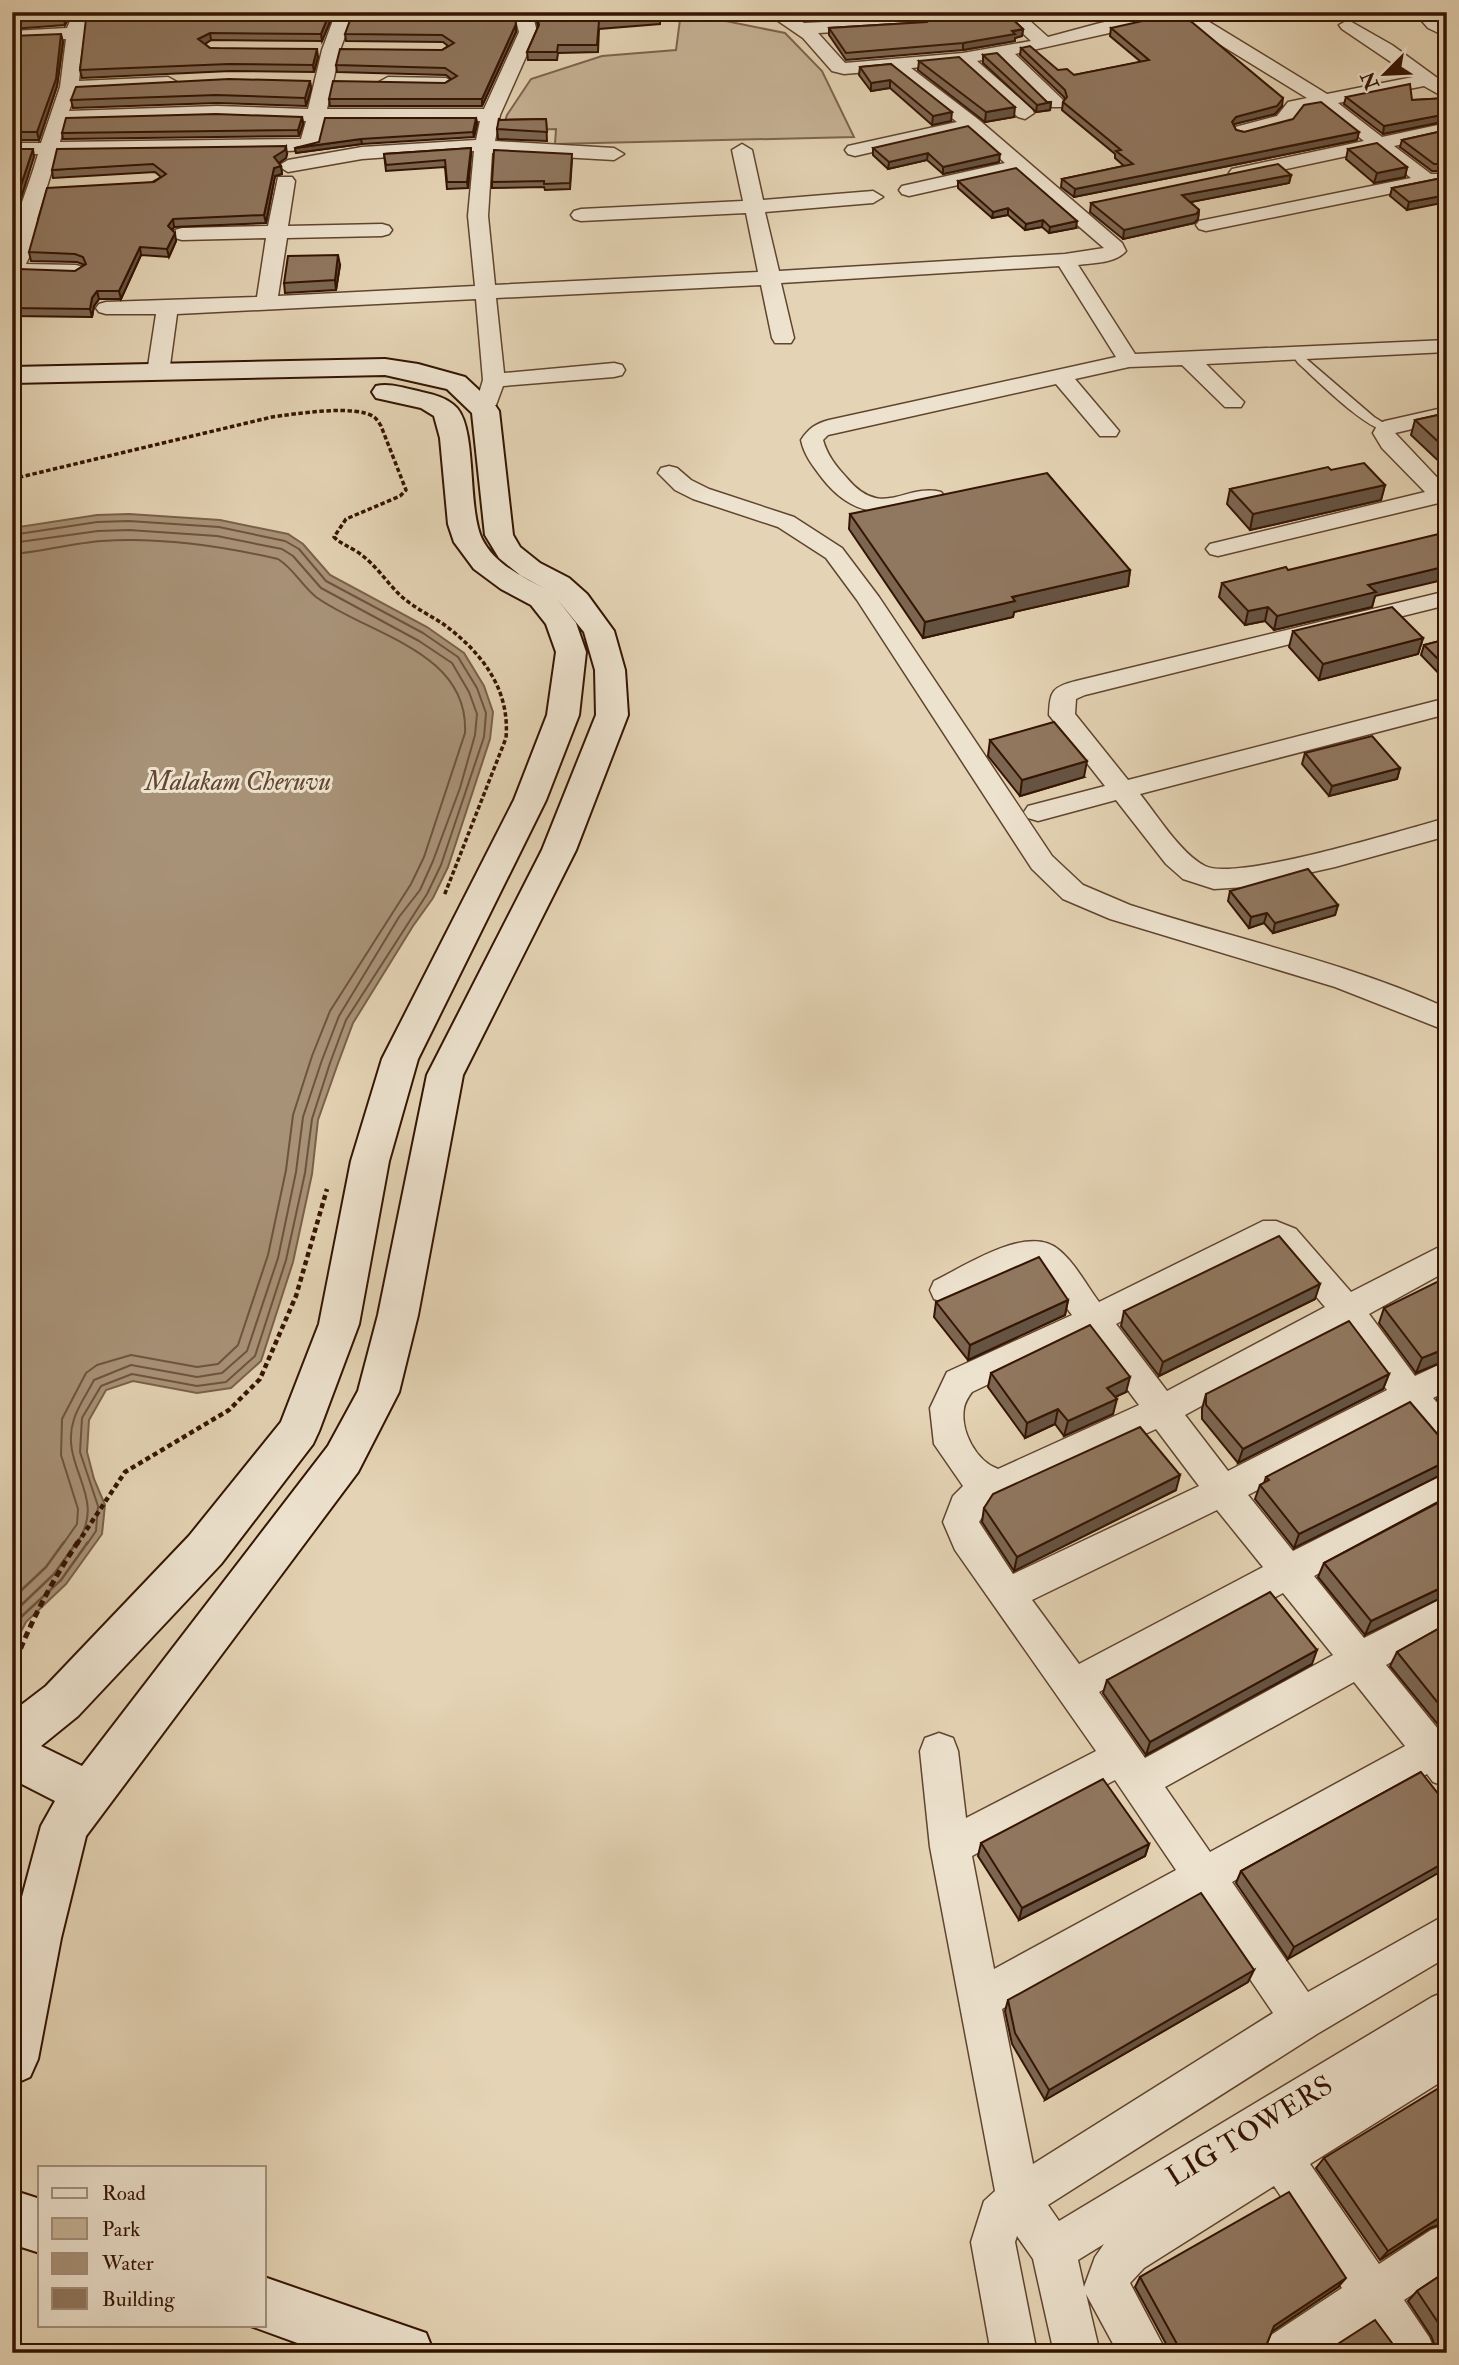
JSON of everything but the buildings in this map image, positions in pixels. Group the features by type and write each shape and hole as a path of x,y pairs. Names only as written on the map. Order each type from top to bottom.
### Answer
{"street":[{"path":"76,271 13,271 26,242 19,221 38,188 57,117 69,87 76,33 83,12"},
{"path":"12,149 208,144 248,148 298,146 310,142 323,82 324,50 345,12"},
{"path":"484,538 489,395 485,293 478,216 480,166 491,115 528,33 523,12"},
{"path":"774,12 809,34 838,67 853,70 963,58 1045,44 1100,28 1180,12 1323,100 1426,180"},
{"path":"1009,12 1045,44"},
{"path":"1423,12 1434,24 1447,32"},
{"path":"800,29 926,22"},
{"path":"1348,26 1386,49 1447,94"},
{"path":"12,36 76,33"},
{"path":"324,50 354,50"},
{"path":"1001,51 1055,103"},
{"path":"963,58 1025,113"},
{"path":"106,308 167,308 769,278 1065,260 1098,257 1116,251 1115,247 972,124 897,66"},
{"path":"1242,131 1284,120 1295,106 1427,80"},
{"path":"69,87 190,81"},
{"path":"364,82 446,83"},
{"path":"57,117 216,113 491,115"},
{"path":"855,150 972,124"},
{"path":"1219,177 1447,129"},
{"path":"267,303 287,173 362,153 484,145 614,154"},
{"path":"742,150 752,207 783,338"},
{"path":"909,190 1020,166"},
{"path":"1206,225 1447,177"},
{"path":"38,188 66,187"},
{"path":"581,215 752,207 873,197"},
{"path":"1069,207 1096,202"},
{"path":"182,234 382,230"},
{"path":"1065,260 1124,352"},
{"path":"158,373 167,308"},
{"path":"958,492 892,506 861,502 844,492 813,450 812,440 820,430 837,425 1060,375 1124,352 1186,358 1447,346"},
{"path":"1186,358 1233,402"},
{"path":"12,376 281,368 385,368 418,372 456,383 470,393 489,395 614,370"},
{"path":"1060,375 1108,431"},
{"path":"12,399 369,390 430,402 446,412 454,438 462,524 509,552 530,569 559,584 575,621 563,715 530,800 400,1059 370,1161 339,1324 298,1431 205,1550 62,1701 12,1741"},
{"path":"1445,496 1390,443 1384,433 1387,429 1447,414"},
{"path":"668,473 701,494 786,522 834,553 867,597 1026,842 1051,874 1072,892 1103,906 1202,938 1342,978 1447,1020"},
{"path":"1218,549 1445,496"},
{"path":"1447,598 1076,689 1063,695 1062,715 1176,857 1193,872 1214,880 1245,878 1296,867 1447,827"},
{"path":"12,2059 36,1938 65,1826 343,1460 377,1392 398,1315 446,1075 559,850 611,715 610,670 599,631 575,621"},
{"path":"1038,812 1447,706"},
{"path":"997,1484 976,1476 951,1444 947,1408 959,1382 1096,1319 1264,1234 1276,1234 1285,1238 1348,1311 1409,1394 1447,1439"},
{"path":"946,1290 1023,1253 1035,1252 1048,1259 1096,1319 1161,1411 1287,1573 1442,1755 1202,1875 980,1998"},
{"path":"1302,2019 1073,1686 968,1539 961,1521 966,1507 977,1495 997,1484 1161,1411 1447,1256"},
{"path":"1007,1595 1223,1491 1447,1375"},
{"path":"298,1431 343,1460"},
{"path":"1073,1686 1447,1488"},
{"path":"950,1847 1129,1769 1359,1660 1447,1612"},
{"path":"939,1751 950,1847 1018,2199 1053,2250 1077,2353"},
{"path":"12,1755 89,1794"},
{"path":"1014,2353 993,2242 1000,2217 1018,2199 1302,2019 1447,1934"},
{"name":"LIG TOWERS","path":"1053,2250 1269,2141 1447,2012"},
{"path":"1144,2353 1106,2289 1115,2263 1269,2141 1447,2054"},
{"path":"1269,2141 1413,2353"},
{"path":"12,2217 38,2225"},
{"path":"1284,2353 1447,2246"},
{"path":"266,2305 406,2353"}],"lane":[{"path":"1296,353 1370,419 1387,429"}],"path":[{"path":"12,479 272,417 341,411 361,412 374,417 381,426 406,490 400,496 346,519 334,537 345,547 355,550 389,580 401,596 447,627 478,653 494,676 508,715 506,738 441,904"},
{"path":"12,1670 24,1638 57,1573 125,1472 229,1410 260,1379 296,1296 329,1180"}],"green space":[{"path":"681,12 785,33 822,71 854,137 555,144 556,129 502,131 507,115 531,79 602,56 676,50"}],"water":[{"name":"Malakam Cheruvu","path":"129,514 220,520 288,534 303,544 330,575 427,627 464,653 484,686 493,712 490,739 448,867 433,898 353,1023 337,1066 318,1120 312,1174 293,1262 261,1361 231,1388 197,1393 133,1381 106,1390 89,1420 87,1452 105,1505 102,1534 66,1584 26,1622 12,1649 12,528 97,515"}]}
